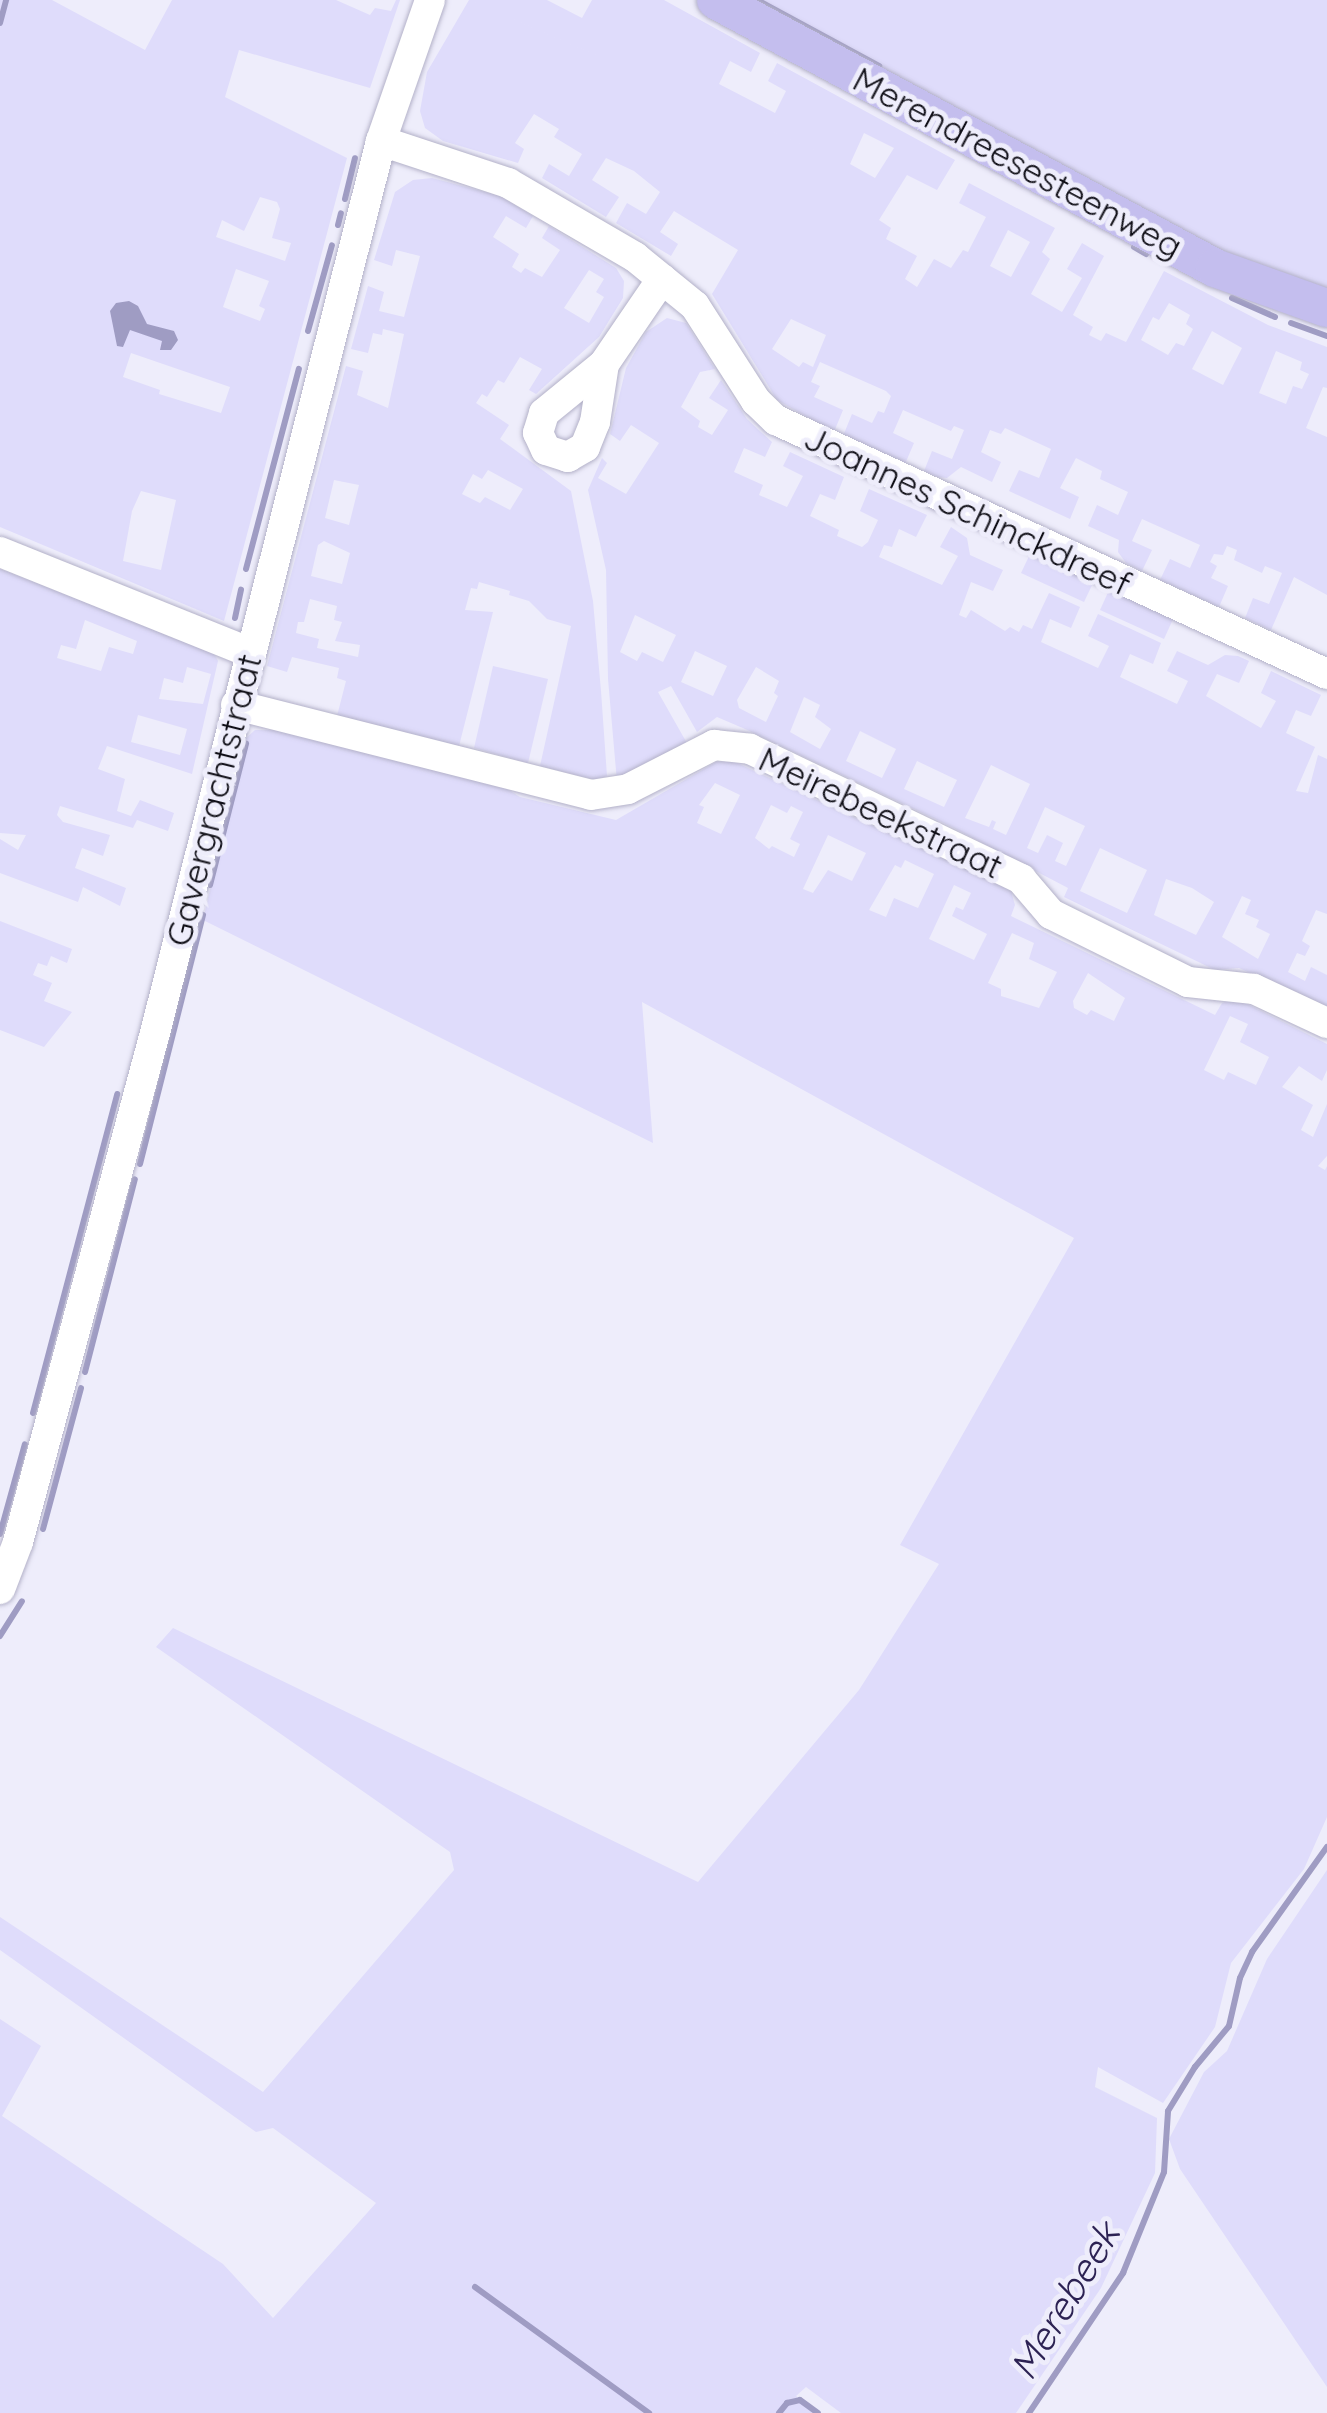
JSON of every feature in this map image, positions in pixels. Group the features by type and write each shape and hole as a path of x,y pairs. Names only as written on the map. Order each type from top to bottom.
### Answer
{"main road":[{"name":"Merendreesesteenweg","path":"716,0 1215,268 1327,308"}],"street":[{"name":"Gavergrachtstraat","path":"0,1589 18,1542 156,1033 249,652 382,142 431,4"},
{"name":"Joannes Schinckdreef","path":"382,142 508,183 634,257 695,306 756,401 776,420 1327,674"},
{"path":"604,364 662,279"},
{"path":"0,552 249,652"},
{"name":"Meirebeekstraat","path":"236,704 591,795 628,789 714,746 750,749 1021,879 1050,914 1188,982 1254,988 1327,1023"}],"shaded area":[{"path":"0,0 52,0 145,50 172,0 336,0 370,15 375,8 391,11 396,0 400,0 370,88 239,50 225,97 347,158 224,621 0,527","holes":["260,197 277,202 280,209 272,238 291,243 285,261 216,237 222,220 244,231","236,269 269,281 259,306 265,309 260,321 223,307","131,353 230,387 221,413 159,394 160,390 123,377","141,491 176,500 161,570 123,561 132,511"]},
{"path":"469,0 547,0 582,18 592,0 664,0 760,53 751,72 730,61 719,84 775,113 786,91 768,81 777,63 955,160 937,190 907,175 879,220 891,228 886,239 917,256 905,279 917,287 934,259 951,268 963,250 968,252 986,217 959,203 969,183 1055,228 1042,252 1050,259 1031,294 1062,312 1082,278 1067,269 1082,243 1104,256 1073,315 1093,327 1089,335 1101,341 1106,333 1126,342 1164,271 1268,325 1327,347 1327,388 1323,387 1306,428 1327,437 1327,595 1294,577 1271,630 1245,618 1253,598 1269,604 1282,573 1265,566 1262,573 1234,560 1237,550 1227,546 1223,555 1214,554 1210,562 1217,566 1211,578 1228,586 1219,607 1160,580 1170,559 1190,568 1200,545 1142,519 1132,541 1152,550 1142,571 1126,563 1118,552 1119,540 1088,526 1097,505 1118,515 1128,492 1100,479 1102,471 1076,458 1060,488 1079,497 1070,519 1009,491 1019,470 1039,478 1051,449 1005,428 1001,434 990,430 981,452 1001,462 992,482 961,467 947,478 938,477 924,471 932,451 952,459 964,430 954,426 951,431 903,410 893,433 914,443 905,464 843,436 852,414 872,423 878,411 884,413 891,396 886,391 820,362 811,382 820,386 814,397 843,410 834,432 777,400 712,294 738,250 674,211 660,232 678,244 671,256 616,223 627,203 646,214 660,192 634,171 606,158 592,180 619,197 606,217 542,178 549,164 569,176 582,154 554,137 559,129 534,114 515,143 524,149 518,163 443,141 425,128 420,111 427,72","holes":["864,133 894,148 875,178 850,164","1008,230 1030,242 1011,277 990,266","1169,303 1190,315 1186,324 1193,329 1184,346 1176,343 1168,355 1141,340 1153,317 1159,320","791,319 826,335 813,367 803,362 799,367 772,349","1212,331 1242,348 1223,385 1192,369","1276,351 1302,362 1300,370 1309,374 1302,389 1293,386 1286,404 1259,393"]},
{"path":"755,0 1327,0 1327,294 1195,239"},
{"path":"432,178 500,196 533,216 526,228 506,216 493,237 519,254 512,267 521,273 525,268 542,277 560,250 542,238 549,226 616,268 624,281 623,298 599,337 536,394 529,390 542,369 520,357 504,383 498,380 487,397 482,394 476,403 509,425 500,439 571,491 593,601 601,691 607,776 596,780 540,766 571,626 547,619 529,601 509,595 510,591 479,582 477,589 471,588 465,610 493,612 459,746 337,716 346,681 337,678 339,668 292,657 287,672 267,666 346,366 363,371 357,395 388,408 404,334 383,329 382,335 373,333 368,353 351,349 368,286 384,292 379,311 404,317 420,256 396,250 392,266 374,260 395,192 413,180","holes":["589,270 604,279 596,292 604,297 589,323 564,308","488,470 523,489 510,510 485,497 480,503 462,494 473,474 482,479","334,480 359,485 349,525 325,518","324,541 350,553 342,584 311,576 318,545","310,599 337,606 334,620 342,622 335,641 360,645 358,657 317,648 319,639 296,633 298,622 304,622"]},
{"path":"129,301 138,306 147,324 174,331 178,340 171,350 160,350 162,341 130,330 123,347 117,346 110,311 116,303"},
{"path":"667,318 686,323 715,369 700,372 681,407 700,421 698,427 712,435 728,410 709,398 721,380 747,419 772,442 765,457 744,448 734,472 763,485 759,495 787,507 803,476 783,466 790,452 844,477 835,500 820,494 810,516 839,530 837,536 862,547 868,542 878,520 860,511 869,489 927,515 916,537 899,529 892,547 884,545 879,557 942,585 958,556 940,547 951,527 967,538 970,555 1003,570 993,591 971,582 959,615 966,618 971,610 1005,631 1010,627 1019,632 1023,625 1032,629 1049,593 1080,607 1071,628 1050,619 1041,642 1098,668 1109,646 1088,636 1098,614 1129,628 1161,643 1153,664 1130,654 1120,677 1177,704 1188,681 1167,671 1177,651 1208,665 1225,655 1238,656 1249,661 1239,683 1217,674 1206,696 1261,728 1276,701 1261,693 1271,671 1321,695 1311,716 1296,710 1286,733 1315,747 1296,791 1308,793 1318,755 1327,759 1327,914 1316,910 1302,941 1310,946 1305,956 1297,953 1288,972 1305,981 1311,967 1327,975 1327,1008 1239,968 1215,970 1064,897 1068,888 950,826 745,729 717,717 697,732 671,686 658,692 688,745 617,782 608,679 606,570 588,490 602,458 607,463 598,478 626,494 659,443 631,425 620,441 610,434 626,368 646,332","holes":["635,615 676,635 663,662 642,652 637,661 620,652","695,651 727,666 713,696 681,682","756,667 779,681 774,693 778,696 766,722 739,708 737,700","804,697 820,705 815,717 831,729 820,749 790,732","860,731 896,749 882,778 846,761","917,761 957,780 944,807 904,789","991,765 1030,784 1006,835 993,829 996,822 992,820 989,827 965,818","1045,807 1085,826 1066,866 1055,861 1063,843 1047,835 1038,853 1027,848","1100,848 1147,870 1127,913 1080,891","1166,879 1192,888 1214,902 1196,935 1154,915","1242,896 1251,900 1245,914 1259,920 1256,927 1270,934 1258,959 1222,937"]},
{"path":"1031,552 1094,581 1084,602 1021,573"},
{"path":"0,569 213,652 218,661 192,774 107,746 98,769 125,779 117,811 131,816 140,800 174,813 168,831 137,820 133,828 60,806 57,815 63,822 110,835 103,856 82,848 75,868 126,888 120,906 83,887 78,902 0,873 0,839 18,850 26,835 0,833","holes":["85,620 137,641 133,654 109,647 101,671 57,658 61,645 76,649","187,667 211,674 203,704 159,699 164,678 183,683","138,715 187,729 180,755 131,742"]},
{"path":"1110,588 1174,617 1164,639 1100,610"},
{"path":"493,666 548,679 528,763 474,748"},
{"path":"255,730 279,730 494,781 520,797 616,820 716,762 733,761 1011,891 1015,905 1011,916 1215,1015 1222,1003 1235,998 1327,1044 1327,1070 1322,1081 1299,1066 1282,1087 1313,1105 1301,1130 1313,1137 1327,1104 1327,1156 1318,1166 1325,1170 1327,1166 1327,1817 1304,1869 1231,1963 1215,2027 1163,2103 1098,2067 1095,2087 1157,2118 1155,2173 1101,2288 1016,2413 841,2413 806,2387 796,2396 818,2413 0,2413 0,2019 41,2046 2,2116 223,2264 273,2318 376,2203 273,2128 256,2132 0,1950 0,1917 263,2092 454,1870 450,1852 156,1647 173,1628 698,1882 859,1690 939,1564 900,1545 1074,1238 642,1002 653,1143 203,920 244,740","holes":["715,783 740,795 721,834 697,823 704,807 699,805","771,805 787,813 791,806 803,812 790,839 800,844 794,857 772,846 769,849 755,838","828,835 866,853 852,881 828,870 813,893 803,889","905,860 934,874 918,908 894,898 886,917 869,910 895,865 901,868","954,885 971,893 963,910 956,907 952,916 987,934 974,960 929,939","1012,933 1034,943 1029,959 1057,972 1039,1008 1001,996 1001,989 988,983","1088,973 1125,998 1114,1021 1091,1010 1087,1015 1074,1008 1073,1001","1230,1016 1248,1024 1240,1042 1269,1057 1256,1085 1228,1072 1224,1080 1204,1070"]},
{"path":"0,921 72,949 67,963 51,956 47,966 38,963 33,975 52,983 44,1001 72,1012 44,1047 0,1030"},
{"path":"1327,1870 1327,2387 1180,2169 1169,2139 1204,2072 1227,2051 1267,1959"}],"waterway":[{"path":"0,23 6,0"},
{"path":"757,0 879,66"},
{"path":"345,199 355,158"},
{"path":"338,225 341,213"},
{"path":"308,331 332,245"},
{"path":"1134,247 1146,254"},
{"path":"1232,298 1275,317"},
{"path":"1291,323 1327,336"},
{"path":"246,569 299,369"},
{"path":"235,618 241,590"},
{"path":"210,885 246,744"},
{"path":"140,1164 203,915"},
{"path":"33,1413 117,1094"},
{"path":"85,1372 135,1179"},
{"path":"43,1529 81,1388"},
{"path":"0,1534 25,1444"},
{"path":"0,1636 22,1601"},
{"name":"Merebeek","path":"1029,2413 1123,2273 1164,2172 1168,2111 1195,2067 1229,2026 1240,1978 1252,1952 1327,1847"},
{"path":"475,2287 649,2413"},
{"path":"779,2413 787,2403 800,2400 818,2413"}]}
